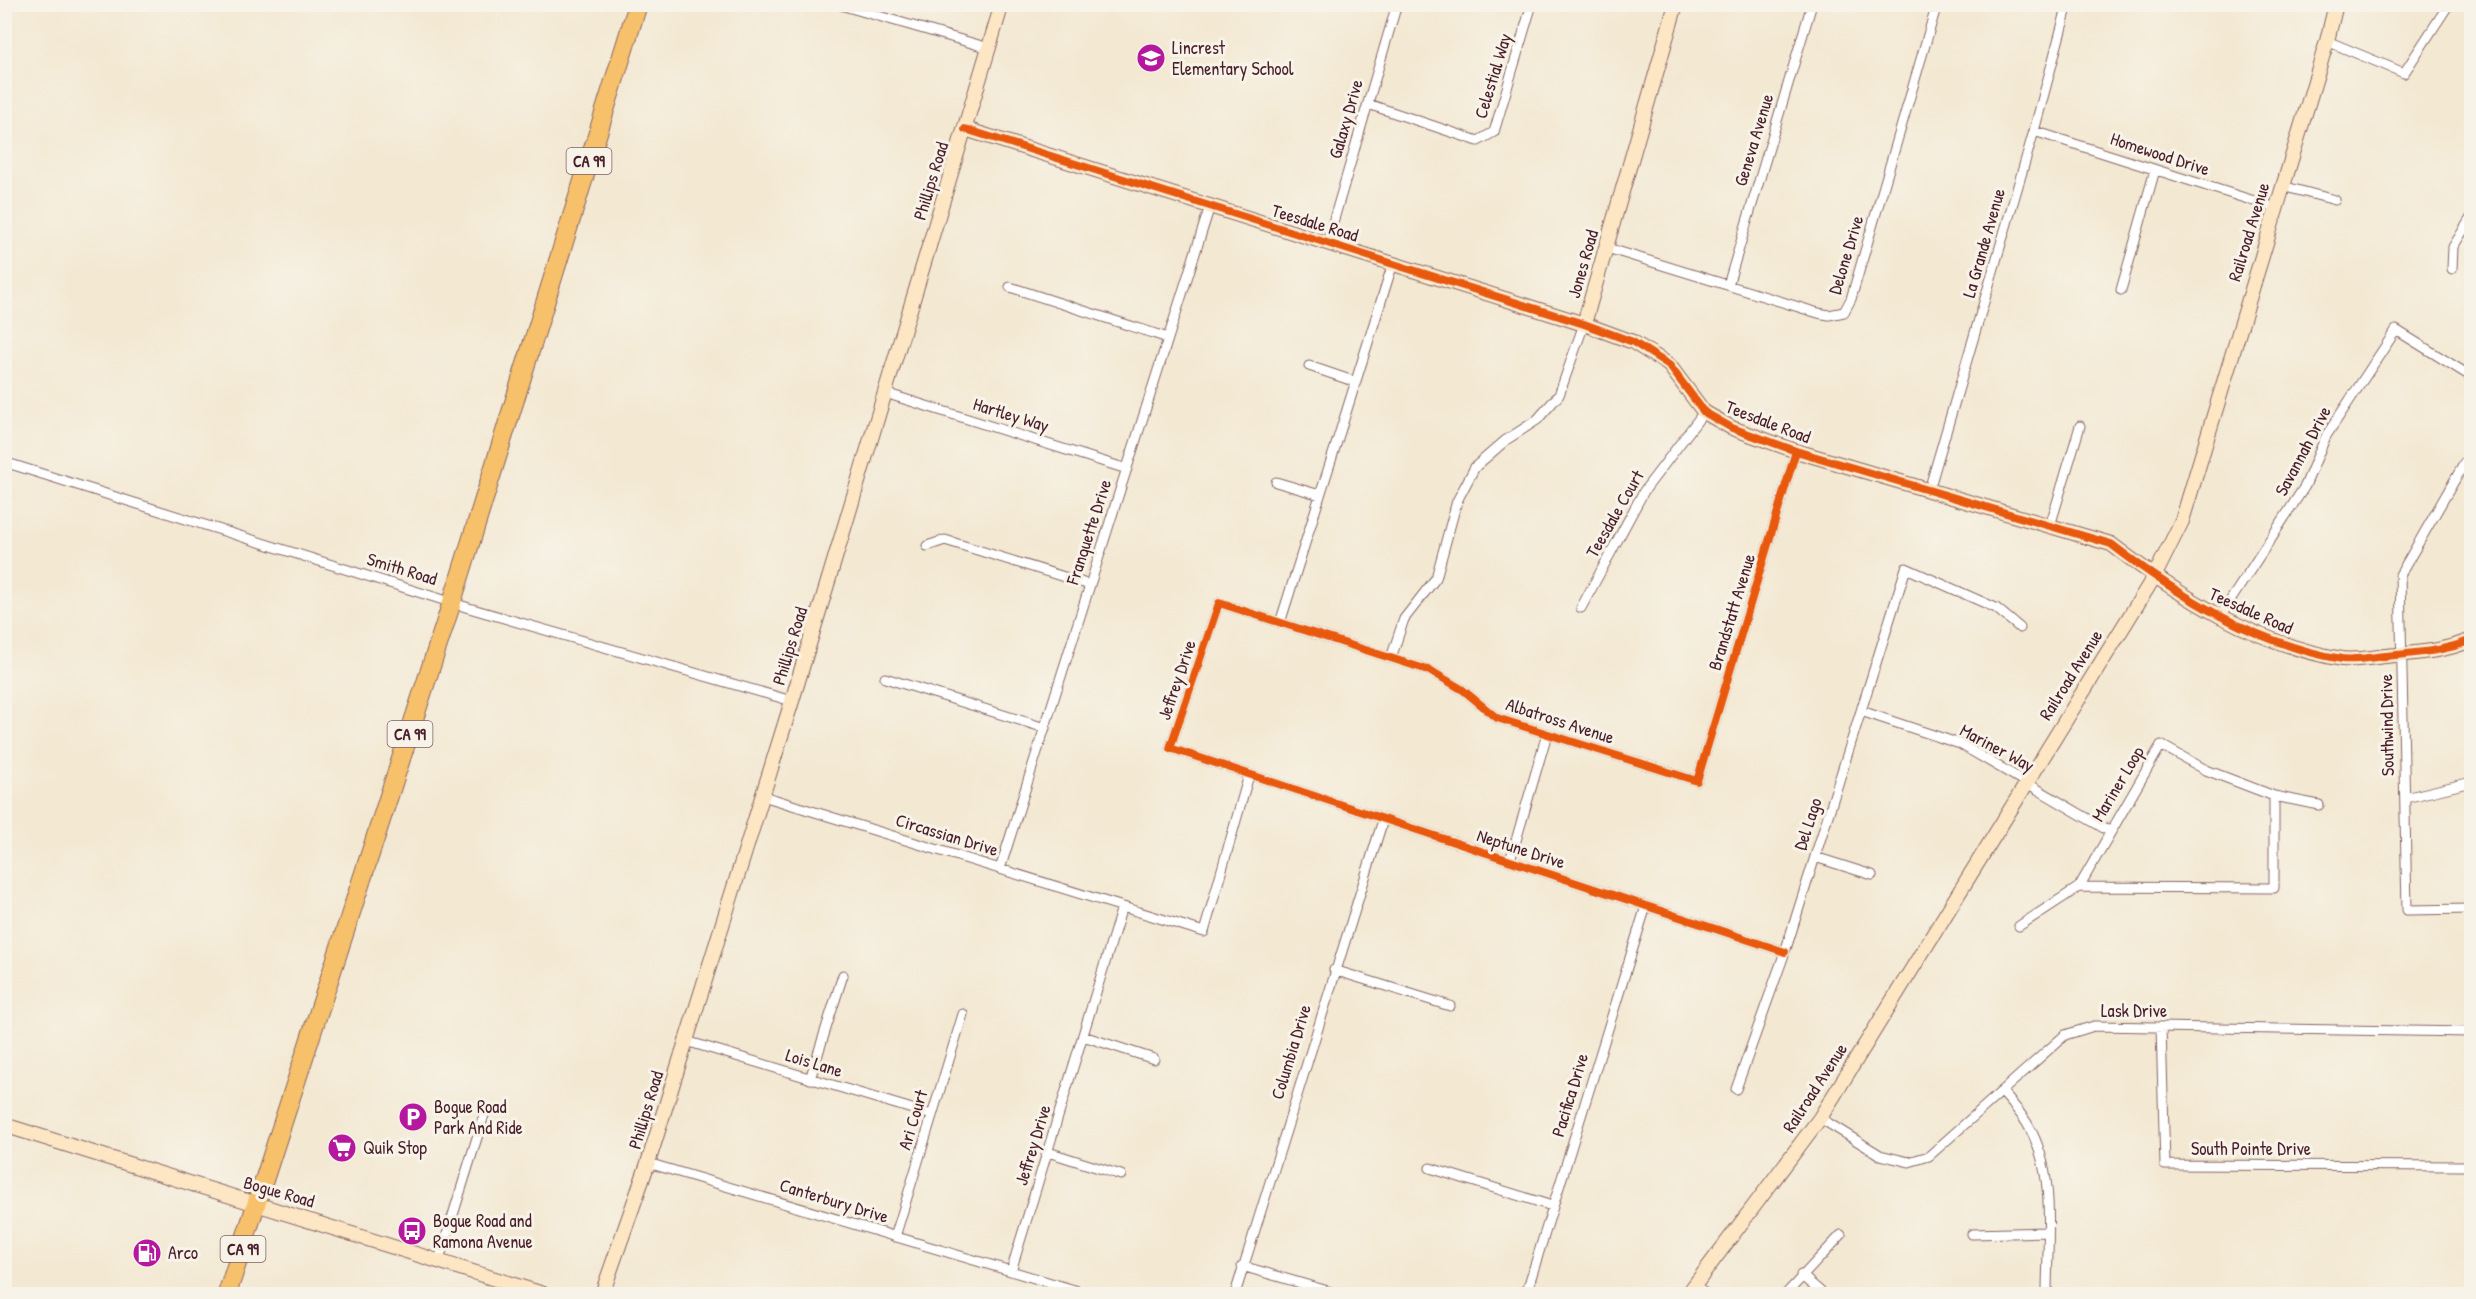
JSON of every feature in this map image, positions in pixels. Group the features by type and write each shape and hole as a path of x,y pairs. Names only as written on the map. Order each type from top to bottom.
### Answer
{"highway":[{"name":"CA 99","path":"227,1294 452,602 638,4"}],"street":[{"path":"837,4 989,48"},
{"name":"Phillips Road","path":"602,1294 648,1163 763,796 1002,4"},
{"name":"Galaxy Drive","path":"1327,243 1397,4"},
{"name":"Celestial Way","path":"1368,104 1478,141 1494,132 1532,4"},
{"name":"Jones Road","path":"1391,658 1404,619 1436,578 1457,501 1474,467 1506,440 1538,420 1559,395 1607,248 1676,4"},
{"name":"Geneva Avenue","path":"1728,285 1812,4"},
{"name":"Delone Drive","path":"1607,248 1829,315 1844,312 1936,4"},
{"name":"La Grande Avenue","path":"1929,490 2034,131 2068,4"},
{"name":"Railroad Avenue","path":"1691,1290 1820,1118 2154,577 2182,521 2327,41 2336,4"},
{"path":"2327,41 2404,73 2449,4"},
{"name":"Teesdale Road","path":"965,129 1393,263 1633,342 1669,365 1704,412 1732,428 1796,451 2111,544 2154,577 2219,618 2294,647 2344,659 2446,650 2472,640"},
{"name":"Homewood Drive","path":"2034,131 2276,208"},
{"path":"2121,290 2155,170"},
{"path":"2282,186 2335,200"},
{"name":"Franquette Drive","path":"1000,869 1210,206"},
{"path":"2452,269 2453,247 2472,216"},
{"path":"1281,623 1393,263"},
{"path":"1010,287 1168,338"},
{"name":"Savannah Drive","path":"2219,618 2305,486 2326,436 2396,330 2472,377"},
{"path":"1309,366 1356,382"},
{"name":"Hartley Way","path":"885,393 1127,469"},
{"name":"Teesdale Court","path":"1581,608 1644,491 1704,412"},
{"path":"2050,526 2080,426"},
{"name":"Southwind Drive","path":"2472,450 2400,575 2407,910 2472,909"},
{"name":"Brandstatt Avenue","path":"1697,781 1796,451"},
{"name":"Smith Road","path":"4,462 452,602 792,701"},
{"path":"1275,482 1320,495"},
{"path":"927,546 945,540 1090,585"},
{"name":"Del Lago","path":"1736,1089 1785,952 1906,568 1996,608 2020,628"},
{"name":"Jeffrey Drive","path":"1249,775 1170,748 1219,603 1281,623"},
{"name":"Albatross Avenue","path":"1281,623 1431,671 1463,690 1497,718 1697,781"},
{"path":"885,678 1045,728"},
{"name":"Mariner Way","path":"1861,711 1960,744 2109,831"},
{"path":"1510,861 1547,734"},
{"name":"Mariner Loop","path":"2019,926 2079,887 2109,831 2161,745 2206,770 2274,796 2319,806"},
{"path":"1122,907 1204,932 1249,775"},
{"name":"Neptune Drive","path":"1249,775 1785,952"},
{"path":"2405,798 2472,782"},
{"name":"Circassian Drive","path":"763,796 1122,907"},
{"path":"2079,887 2274,888 2274,796"},
{"name":"Columbia Drive","path":"1235,1294 1334,970 1383,820"},
{"path":"1815,857 1872,875"},
{"name":"Pacifica Drive","path":"1526,1294 1646,906"},
{"name":"Jeffrey Drive","path":"1011,1271 1122,907"},
{"path":"1334,970 1450,1006"},
{"path":"810,1079 843,975"},
{"name":"Ari Court","path":"895,1237 963,1014"},
{"name":"Lask Drive","path":"1820,1118 1880,1155 1909,1162 1929,1156 2066,1035 2094,1026 2472,1032"},
{"name":"South Pointe Drive","path":"2161,1028 2165,1165 2471,1166 2472,1164"},
{"path":"1083,1036 1154,1059"},
{"name":"Lois Lane","path":"686,1041 932,1115"},
{"path":"2002,1092 2028,1125 2044,1163 2047,1294"},
{"path":"439,1260 484,1112"},
{"name":"Bogue Road","path":"4,1125 543,1294"},
{"path":"1048,1152 1121,1175"},
{"name":"Canterbury Drive","path":"648,1163 1011,1271"},
{"path":"1430,1168 1552,1206"},
{"path":"1972,1234 2047,1232"},
{"path":"1786,1294 1801,1275 1841,1235"},
{"path":"1242,1266 1338,1294"},
{"path":"1011,1271 1088,1294"},
{"path":"1801,1275 1823,1294"},
{"path":"1691,1290 1706,1294"}],"cycle path":[{"path":"965,129 1584,324 1633,342 1669,365 1704,412 1732,428 1796,451 2111,544 2191,600 2249,630 2279,642 2342,659 2362,659 2452,647 2472,640"},
{"path":"1785,952 1170,748 1219,603 1431,671 1463,690 1497,718 1697,781 1796,451"}],"place":[{"name":"Lincrest Elementary School","path":"1151,58"},
{"name":"Bogue Road Park And Ride","path":"413,1117"},
{"name":"Quik Stop","path":"342,1148"},
{"name":"Bogue Road and Ramona Avenue","path":"412,1231"},
{"name":"Arco","path":"147,1253"}]}
